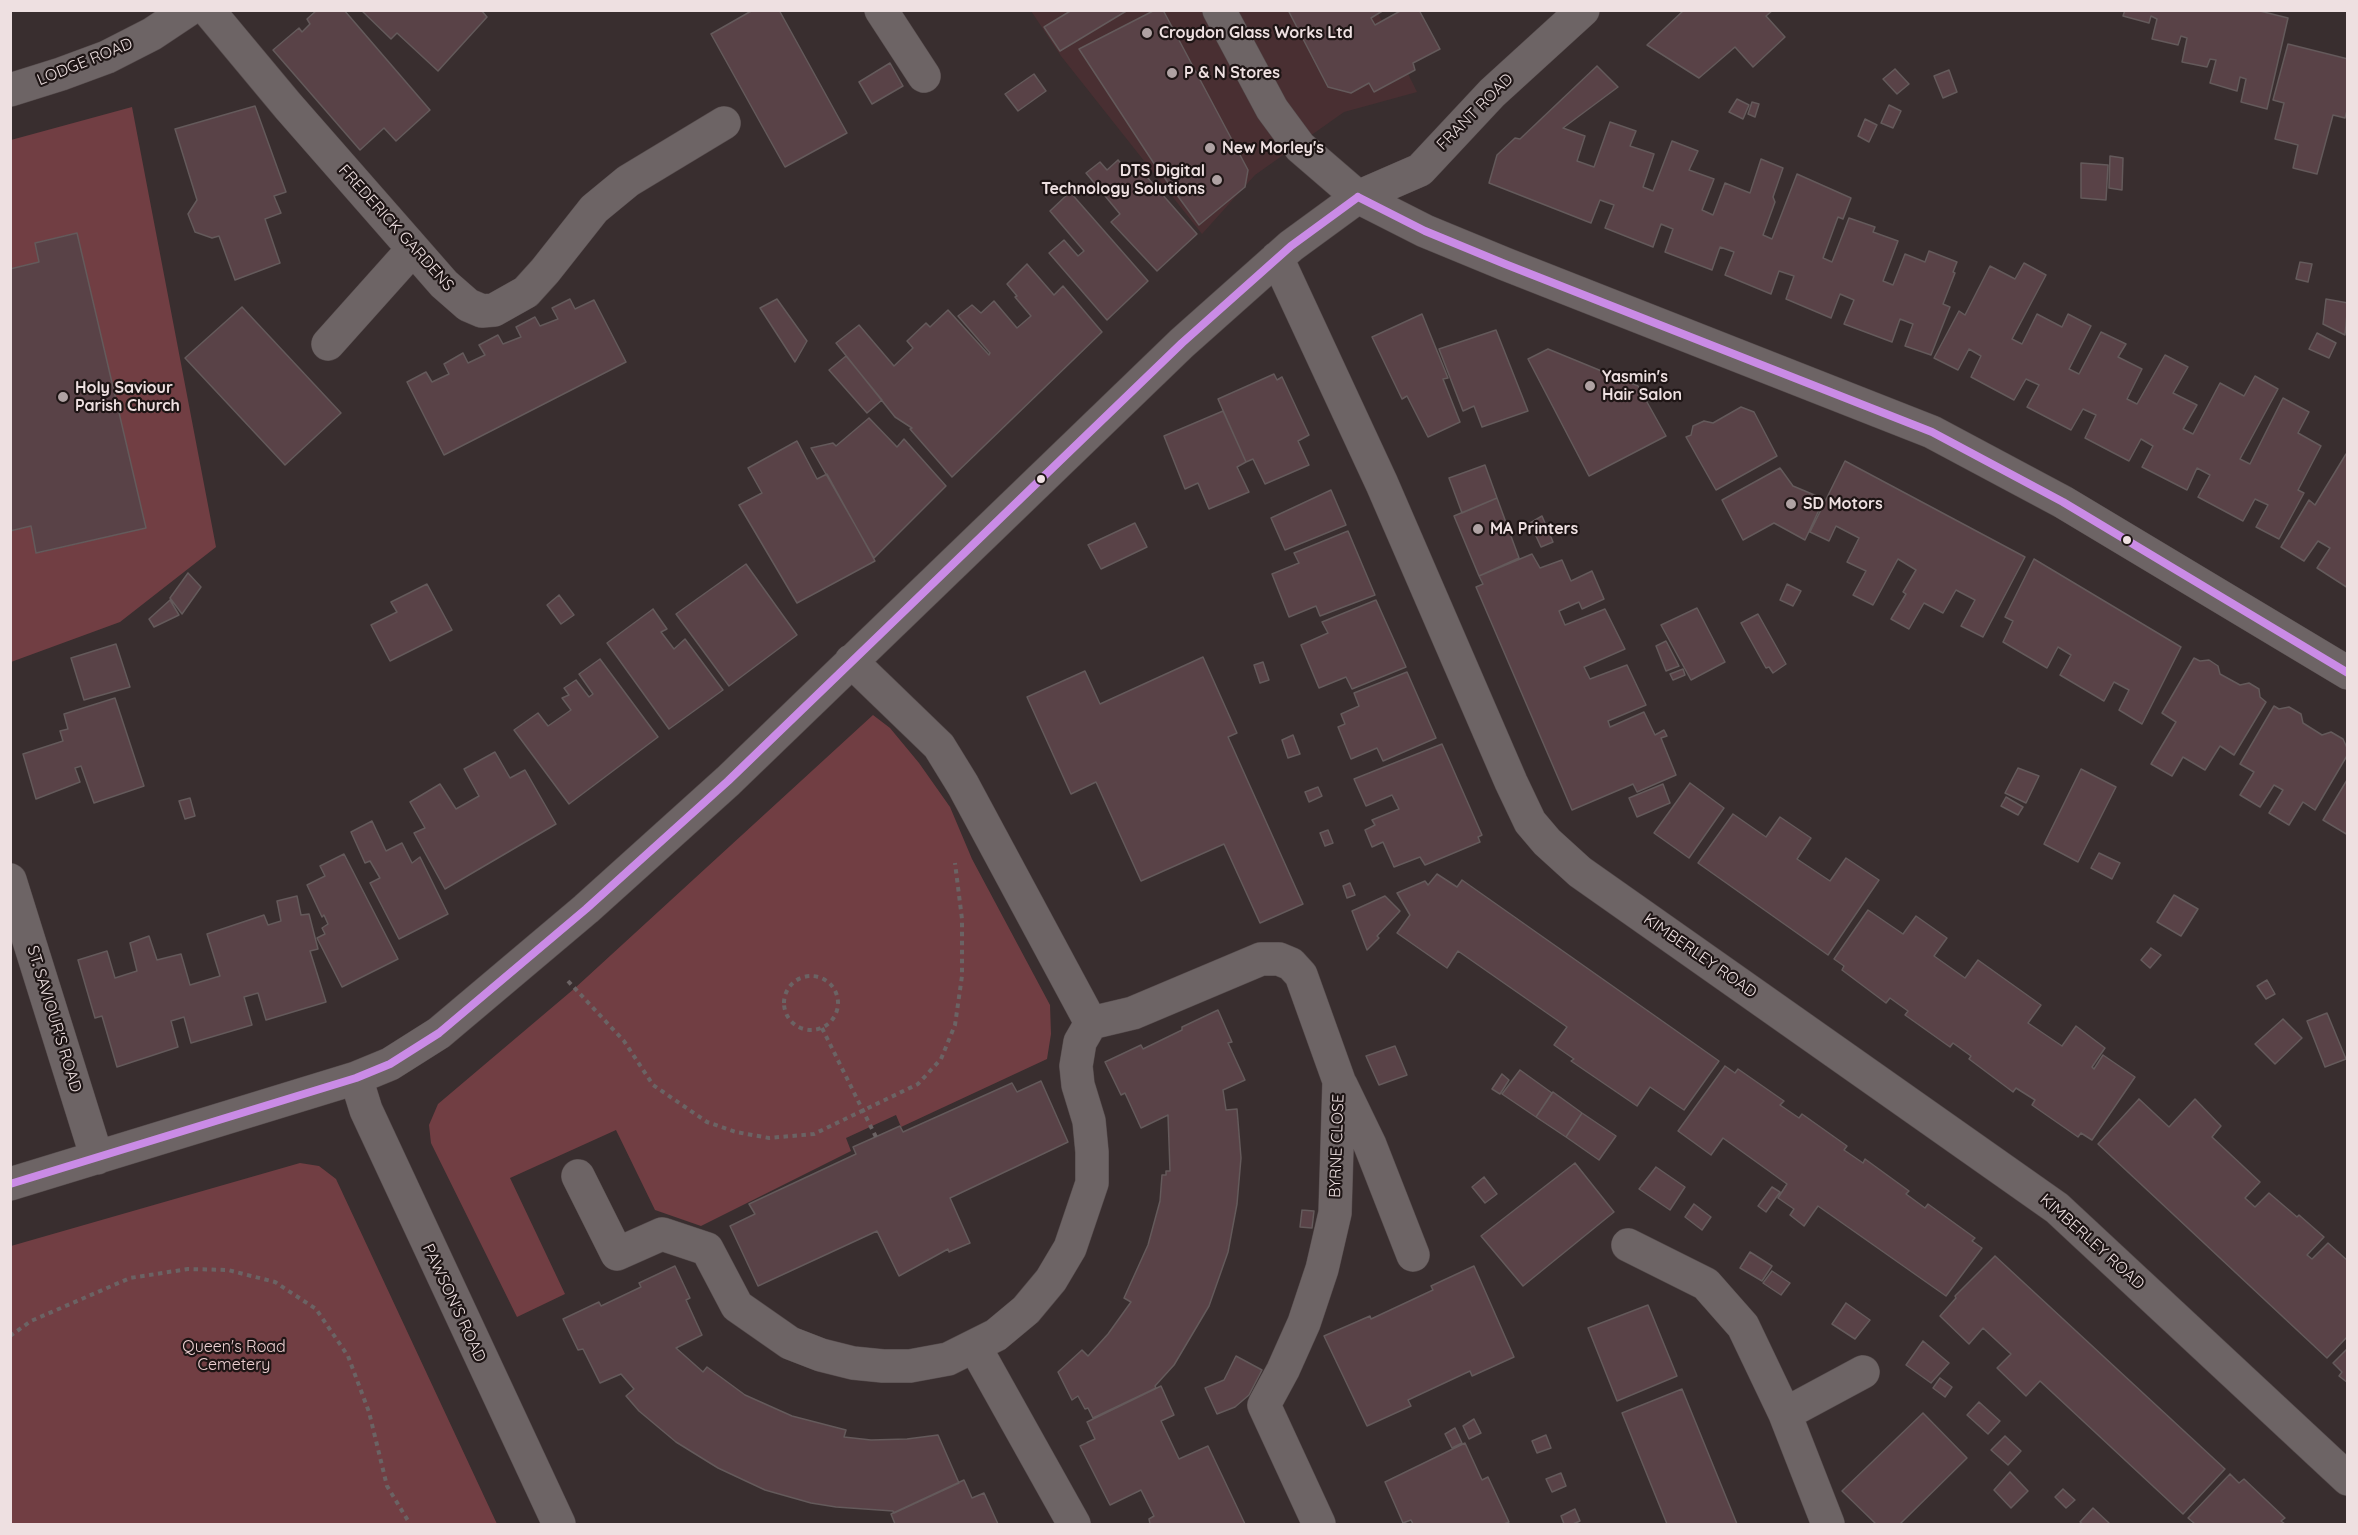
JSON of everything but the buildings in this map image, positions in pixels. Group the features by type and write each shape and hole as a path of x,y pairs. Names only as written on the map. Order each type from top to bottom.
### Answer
{"street":[{"name":"LODGE ROAD","path":"10,90 61,75 107,57 152,33 188,10"},
{"name":"FREDERICK GARDENS","path":"208,10 288,106 444,284 468,305 482,311 494,310 526,292 594,209 628,182 724,123"},
{"path":"881,10 924,76"},
{"path":"1219,10 1272,109 1300,147 1358,197 1425,231 1505,264 1932,432 2063,502 2348,673"},
{"name":"FRANT ROAD","path":"10,1184 356,1078 390,1064 439,1033 537,951 720,788 1182,343 1277,258 1358,197 1420,170 1492,93 1583,10"},
{"path":"328,344 413,249"},
{"name":"KIMBERLEY ROAD","path":"1277,258 1382,484 1511,782 1530,822 1547,842 1580,872 2057,1208 2348,1479"},
{"path":"578,1176 617,1254 662,1234 706,1249 738,1306 790,1342 831,1358 853,1363 910,1366 948,1359 975,1347 996,1335 1026,1310 1051,1280 1070,1248 1092,1183 1089,1120 1078,1085 1076,1066 1080,1042 1091,1023 963,785 939,746 851,662"},
{"name":"ST. SAVIOUR'S ROAD","path":"10,880 97,1158"},
{"name":"BYRNE CLOSE","path":"1091,1023 1133,1013 1261,959 1279,959 1291,964 1301,975 1339,1081 1335,1213 1322,1269 1304,1323 1264,1405 1319,1524"},
{"name":"PAWSON'S ROAD","path":"356,1078 375,1131 559,1524"},
{"path":"1339,1081 1370,1145 1413,1255"},
{"path":"1628,1245 1707,1284 1743,1326 1785,1414 1828,1524"},
{"path":"975,1347 1074,1524"},
{"path":"1785,1414 1863,1372"}],"path":[{"path":"537,951 624,1041 653,1085 707,1122 736,1132 769,1138 814,1134 918,1084 941,1059 955,1025 962,976 962,920 952,855"},
{"path":"802,976 822,977 835,990 838,1007 833,1019 822,1028 803,1030 792,1024 783,1010 788,986 802,976"},
{"path":"822,1028 876,1137"},
{"path":"10,1336 32,1321 130,1278 188,1269 228,1270 275,1282 316,1310 348,1356 369,1412 387,1486 410,1524"}],"shaded area":[{"path":"1031,11 1377,11 1417,92 1344,112 1255,175 1202,234 1061,56"}],"green space":[{"path":"132,107 216,547 120,622 11,662 11,531 31,526 37,553 145,528 77,233 35,243 39,262 11,269 11,140"},
{"path":"873,715 890,728 919,763 950,807 972,859 1050,1005 1051,1034 1047,1059 901,1127 896,1115 846,1138 851,1151 701,1226 655,1210 616,1130 510,1178 565,1294 517,1317 431,1143 429,1125 438,1104 575,988"},
{"name":"Queen's Road Cemetery","path":"300,1163 319,1166 336,1179 497,1524 11,1524 11,1246"}],"transit line":[{"path":"1358,197 1425,231 1505,264 1932,432 2063,502 2348,673"},
{"path":"10,1184 356,1078 390,1064 439,1033 586,909 728,781 1182,343 1291,246 1358,197"}],"place":[{"name":"Croydon Glass Works Ltd","path":"1147,33"},
{"name":"P & N Stores","path":"1172,73"},
{"name":"New Morley's","path":"1210,148"},
{"name":"DTS Digital Technology Solutions","path":"1217,180"},
{"name":"Yasmin's Hair Salon","path":"1590,386"},
{"name":"Holy Saviour Parish Church","path":"63,397"},
{"name":"SD Motors","path":"1791,504"},
{"name":"MA Printers","path":"1478,529"}]}
